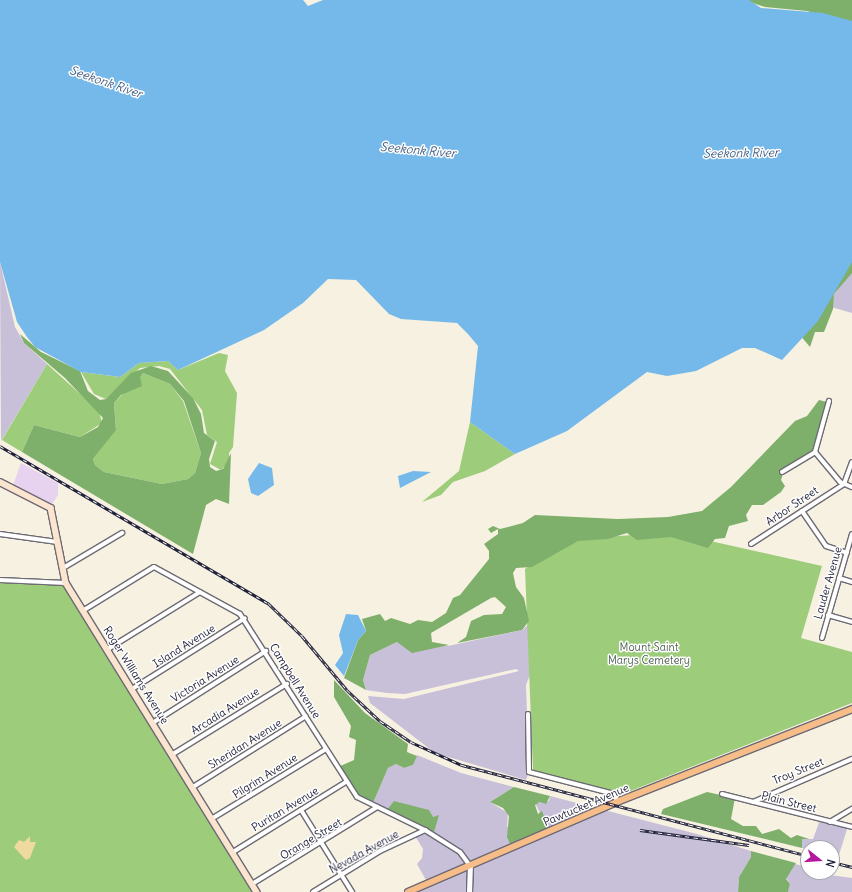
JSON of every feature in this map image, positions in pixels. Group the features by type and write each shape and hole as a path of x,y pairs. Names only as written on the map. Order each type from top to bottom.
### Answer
{"main road":[{"name":"Roger Williams Avenue","path":"0,482 49,506 66,583 154,722 257,892"},
{"name":"Pawtucket Avenue","path":"408,892 619,802 772,739 852,709"}],"street":[{"path":"782,472 815,452 829,402"},
{"path":"815,452 844,484 852,487"},
{"path":"844,484 852,462"},
{"name":"Arbor Street","path":"751,544 844,484"},
{"path":"802,511 826,546 847,552"},
{"path":"63,568 122,533"},
{"path":"0,534 57,542"},
{"name":"Lauder Avenue","path":"822,638 852,534"},
{"name":"Campbell Avenue","path":"84,610 154,567 245,618 346,782 357,797 425,830 460,852 470,866"},
{"path":"839,578 852,582"},
{"path":"0,580 66,583"},
{"path":"108,649 200,592"},
{"path":"828,615 852,622"},
{"name":"Island Avenue","path":"132,689 245,618"},
{"name":"Victoria Avenue","path":"154,722 266,651"},
{"name":"Arcadia Avenue","path":"173,754 287,684"},
{"path":"528,714 529,772 610,793 619,802"},
{"name":"Sheridan Avenue","path":"193,787 306,716"},
{"name":"Pilgrim Avenue","path":"213,818 326,749"},
{"name":"Troy Street","path":"753,802 852,759"},
{"name":"Puritan Avenue","path":"233,852 346,782"},
{"name":"Plain Street","path":"722,794 852,827"},
{"name":"Orange Street","path":"252,884 322,843 377,807"},
{"path":"830,822 852,809"},
{"path":"302,810 352,892"},
{"name":"Nevada Avenue","path":"313,892 341,875 425,830"},
{"path":"469,892 470,866"}],"shaded area":[{"path":"0,262 15,327 24,343 47,364 1,441"},
{"path":"850,273 852,273 852,313 831,307 834,294"},
{"path":"21,463 58,483 58,495 52,504 12,488"},
{"path":"529,624 534,664 526,685 529,772 526,780 435,753 370,703 368,696 404,699 519,671 516,669 405,694 387,693 366,690 363,680 370,655 397,642 448,646 522,630"},
{"path":"417,755 461,773 514,787 490,802 508,813 507,827 543,819 535,803 549,801 550,796 697,834 751,851 751,857 739,877 738,892 406,892 427,882 417,864 422,858 423,849 415,836 439,816 433,817 398,802 387,810 373,803 388,768 396,764 404,768 413,765"},
{"path":"820,820 848,826 840,852 840,840 802,840 813,839"},
{"path":"795,864 800,865 800,880 840,880 840,876 852,878 852,892 788,892 790,884 786,878"}],"green space":[{"path":"744,0 852,0 852,24 807,11 765,7"},
{"path":"852,259 852,273 834,294 833,309 824,332 815,332 810,347 799,334 840,265 850,265"},
{"path":"20,334 41,352 80,371 88,391 100,400 106,399 131,373 151,366 168,371 193,398 201,414 204,433 215,441 209,459 210,467 216,471 223,469 231,453 229,504 216,499 206,505 193,554 22,452 34,425 80,437 98,427 103,418 65,378 24,343","holes":["143,373 170,384 184,401 201,453 195,473 188,479 162,484 104,472 95,465 93,459 116,430 114,403 121,395 142,386 140,377"]},
{"path":"219,353 228,355 225,371 237,393 233,447 229,453 229,462 221,470 210,464 217,442 207,435 202,410 170,369 159,366 140,368 106,399 94,394 81,372 120,377 139,363 168,361 178,370"},
{"path":"47,364 99,411 102,423 80,437 34,425 22,452 2,440"},
{"path":"143,373 170,384 183,401 201,453 195,473 188,479 162,484 104,472 95,465 93,459 116,429 114,403"},
{"path":"819,400 827,402 814,451 784,471 781,480 785,486 781,492 763,505 752,505 746,515 748,521 729,526 725,538 715,539 708,548 671,537 637,540 627,533 608,539 578,541 532,567 516,568 513,573 516,587 524,598 529,621 522,630 457,643 466,637 471,621 484,615 502,614 506,607 495,597 491,598 431,633 432,642 449,645 412,653 397,642 370,655 363,680 366,690 344,678 358,640 366,631 362,619 380,614 385,621 391,618 410,624 418,620 432,622 446,613 453,598 460,595 489,559 489,551 484,544 498,534 498,529 491,533 488,529 493,526 500,529 523,523 535,515 618,519 668,517 702,511 731,487 795,421 807,416"},
{"path":"470,422 515,454 485,471 453,482 441,495 422,502 459,471"},
{"name":"Mount Saint Marys Cemetery","path":"670,532 822,566 801,638 852,652 852,703 623,794 533,770 525,569 544,555 582,539"},
{"path":"0,580 65,583 256,892 0,892"},
{"path":"334,680 365,713 408,744 407,752 417,756 413,765 404,768 396,764 388,768 373,803 356,795 338,767 354,760 356,740 349,737 351,726 334,697"},
{"path":"514,787 550,796 546,804 540,802 535,805 538,814 542,811 549,830 511,846 507,837 509,816 503,808 490,802"},
{"path":"707,792 735,798 731,819 743,826 756,826 762,834 779,829 791,838 797,835 809,839 800,840 800,848 661,814 663,809"},
{"path":"394,801 429,810 433,817 439,815 434,832 432,834 387,810"},
{"path":"751,851 796,863 786,879 790,884 788,892 738,892 739,877 751,857"}],"sand":[{"path":"30,836 30,842 36,842 30,858 26,860 14,847 19,840 24,842"}],"water":[{"name":"Seekonk River","path":"0,0 303,0 308,6 323,0 749,0 761,8 823,13 852,21 852,262 818,321 782,360 755,348 742,348 696,371 667,376 647,372 567,431 515,454 470,422 478,346 468,334 457,323 401,319 389,314 356,280 328,279 303,303 264,330 178,370 168,361 139,363 120,377 81,372 35,347 27,337 17,322 0,262"},
{"path":"259,463 272,468 274,485 258,496 251,493 248,479"},
{"path":"413,471 431,472 400,488 398,476"},
{"path":"346,614 358,615 366,631 358,640 344,676 335,665 343,653 339,635"}],"railway":[{"path":"0,446 268,603 302,636 347,690 380,721 411,742 462,765 800,854"},
{"path":"640,830 749,845"},
{"path":"840,864 852,867"}]}
